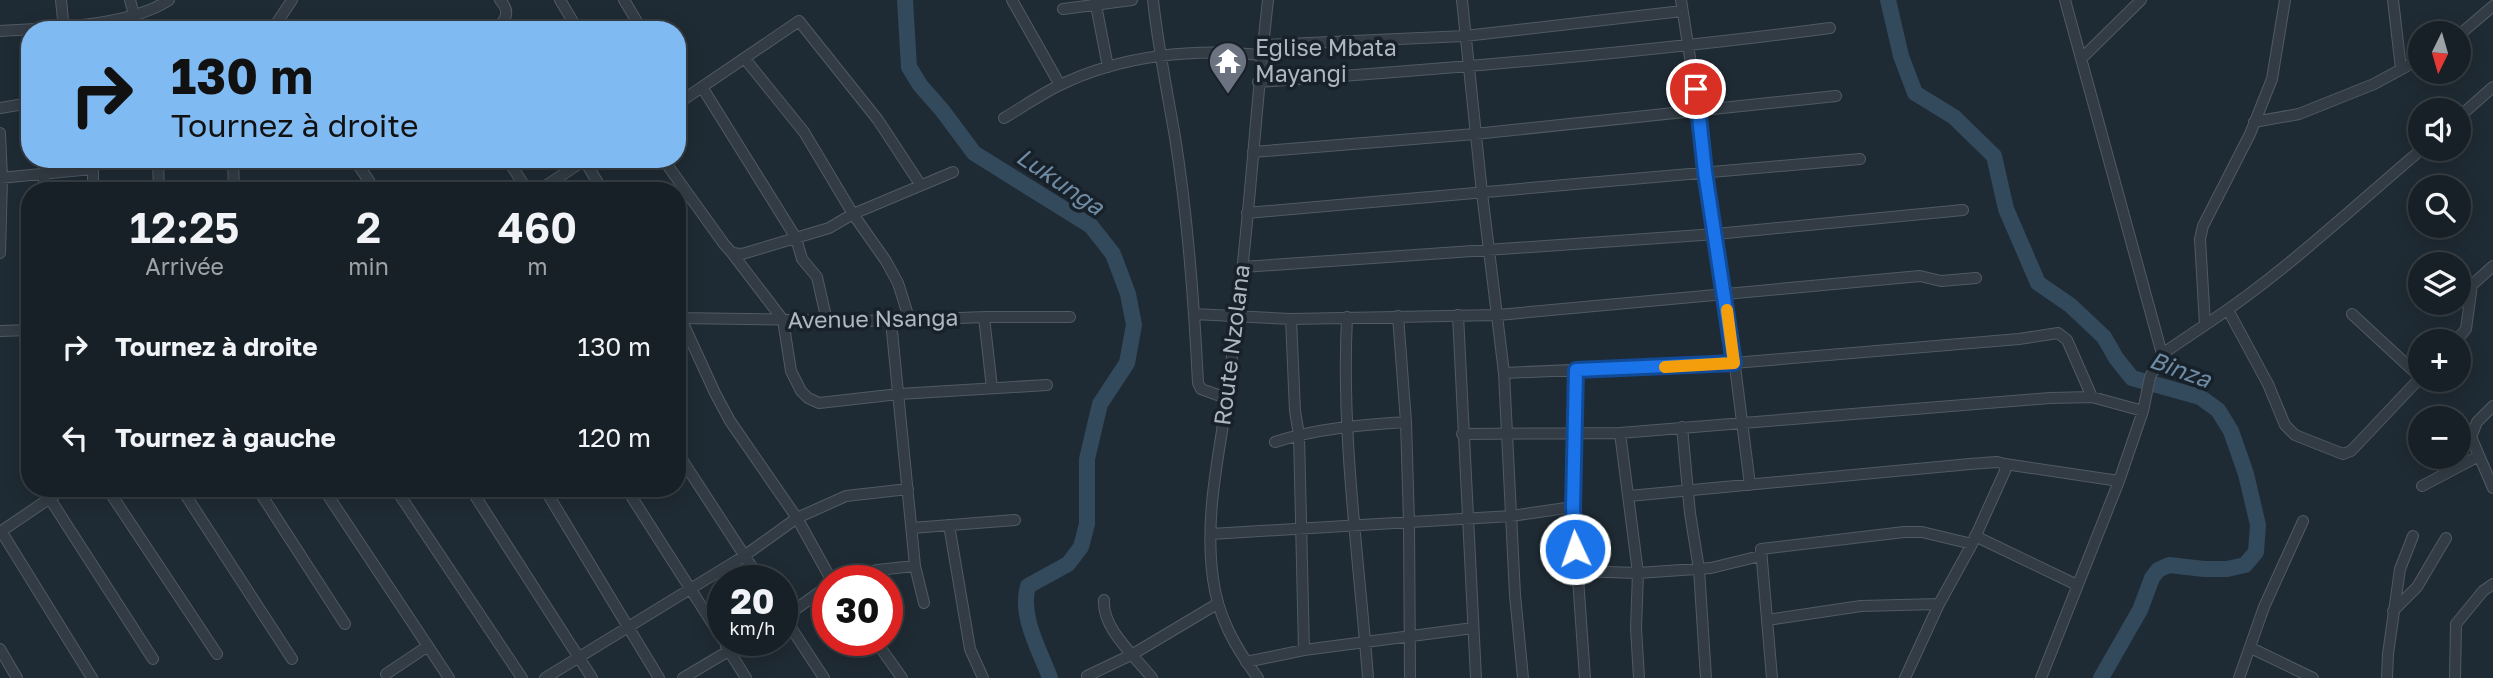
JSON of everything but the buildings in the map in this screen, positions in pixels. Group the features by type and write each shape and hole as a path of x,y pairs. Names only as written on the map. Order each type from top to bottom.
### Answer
{"street":[{"path":"61,0 63,21"},
{"path":"130,0 136,21"},
{"path":"102,21 134,15 169,0"},
{"path":"278,21 292,0"},
{"path":"500,0 506,7 504,21"},
{"path":"559,0 572,21"},
{"path":"624,0 637,21"},
{"path":"1012,0 1060,85"},
{"path":"1063,9 1096,2 1132,0"},
{"path":"1153,0 1159,56 1175,138 1195,314 1198,383 1201,389 1226,398"},
{"name":"Route Nzolana","path":"1258,678 1229,636 1217,604 1210,558 1214,478 1237,318 1268,0"},
{"path":"1462,0 1504,373 1523,678"},
{"path":"2066,0 2162,354"},
{"path":"2082,58 2141,0"},
{"path":"2205,325 2200,239 2203,226 2272,79 2286,0"},
{"path":"2393,0 2401,69"},
{"path":"1096,2 1108,67"},
{"path":"1004,118 1060,85 1108,67 1159,56 1465,36 1682,6 1690,47 1705,172 1726,295 1750,485"},
{"path":"2471,25 2493,6"},
{"path":"686,98 799,21 878,120 920,184"},
{"path":"1258,82 1468,68 1690,47 1830,28"},
{"path":"0,32 21,31"},
{"path":"745,59 804,132 853,214 872,239 898,284 910,321"},
{"path":"2254,122 2299,114 2374,84 2408,65"},
{"path":"702,88 796,238 802,259 817,277 827,321"},
{"path":"2471,107 2493,88"},
{"path":"1253,152 1475,134 1836,96"},
{"path":"0,108 21,104"},
{"path":"0,133 0,253"},
{"path":"1247,213 1860,159"},
{"path":"2041,678 2119,481 2143,411 2150,377 2162,354 2228,310 2408,161"},
{"path":"1,178 71,168"},
{"path":"552,182 573,168"},
{"path":"732,253 742,254 829,228 853,214 953,172"},
{"path":"44,173 44,182"},
{"path":"686,192 783,320 791,371 801,391 808,398 819,403 899,394 1047,385"},
{"path":"1242,267 1716,234 1963,210"},
{"path":"2466,329 2472,285 2493,266"},
{"path":"1195,314 1291,319 1498,315 1920,276 1941,281 1976,278"},
{"path":"2228,310 2268,384 2285,425 2295,435 2343,454 2351,451 2408,390"},
{"path":"2352,314 2408,366"},
{"name":"Avenue Nsanga","path":"686,315 827,321 1070,317"},
{"path":"1458,315 1476,678"},
{"path":"1398,316 1406,422 1410,678"},
{"path":"984,317 992,388"},
{"path":"1347,317 1346,427 1368,678"},
{"path":"1291,319 1295,411 1299,435 1304,650"},
{"path":"891,321 915,566 924,603"},
{"path":"0,331 21,330"},
{"path":"686,330 730,421 797,518 823,565"},
{"path":"1504,373 1734,363 2019,339 2058,333 2067,340 2092,397"},
{"path":"1576,370 1573,507 1585,678"},
{"path":"1462,434 1620,433 2050,398 2092,397 2143,411"},
{"path":"2493,406 2472,429 2471,437 2493,488"},
{"path":"1275,442 1346,427 1406,422"},
{"path":"1682,427 1699,569 1706,678"},
{"path":"1620,433 1638,573 1636,628 1639,678"},
{"path":"2422,486 2479,456"},
{"path":"1629,496 1991,462 2119,481"},
{"path":"1905,678 1939,604 1973,540 2005,471 2005,464"},
{"path":"686,466 750,565"},
{"path":"545,678 744,556 797,518 846,496 908,489"},
{"path":"53,497 1,532 92,678"},
{"path":"113,497 217,654"},
{"path":"187,497 292,659"},
{"path":"263,497 345,624"},
{"path":"329,497 449,678"},
{"path":"401,497 522,678"},
{"path":"476,497 592,678"},
{"path":"549,497 659,678"},
{"path":"632,497 707,615"},
{"path":"50,499 153,659"},
{"path":"1211,534 1511,516 1573,507"},
{"path":"912,528 1016,520"},
{"path":"2239,678 2264,607 2303,521"},
{"path":"949,525 970,649 983,678"},
{"path":"1772,678 1759,551 1762,549 1922,532 1973,540 2077,585"},
{"path":"2387,678 2400,569 2413,536"},
{"path":"2393,611 2417,587 2446,538"},
{"path":"1576,571 1638,573 1699,569 1722,567 1760,556"},
{"path":"903,567 915,566"},
{"path":"2455,678 2456,624 2483,591 2493,584"},
{"path":"1104,600 1108,621 1153,678"},
{"path":"1087,676 1133,654 1217,604"},
{"path":"1767,620 1861,606 1939,604"},
{"path":"1245,662 1304,650 1474,628"},
{"path":"798,639 824,678"},
{"path":"386,674 428,646"},
{"path":"2251,648 2313,678"},
{"path":"0,649 17,678"},
{"path":"683,678 720,656"},
{"path":"732,656 746,678"},
{"path":"886,656 902,678"}],"waterway":[{"name":"Lukunga","path":"905,0 909,67 920,85 974,153 1091,226 1113,254 1128,294 1134,325 1127,363 1100,404 1087,459 1087,524 1081,547 1068,564 1028,586 1028,621 1050,678"},
{"name":"Binza","path":"1888,0 1901,56 1915,93 1954,117 1994,156 2006,209 2038,283 2070,305 2104,337 2132,378 2200,397 2218,410 2231,431 2246,474 2258,525 2256,552 2245,565 2227,569 2169,565 2158,570 2152,578 2140,610 2101,678"}],"slow traffic":[{"path":"1665,367 1734,363 1727,310"}],"place":[{"name":"Eglise Mbata Mayangi","path":"1228,95"}],"route":[{"path":"1575,549 1573,507 1576,370 1734,363 1726,295 1705,172 1696,89"}]}
